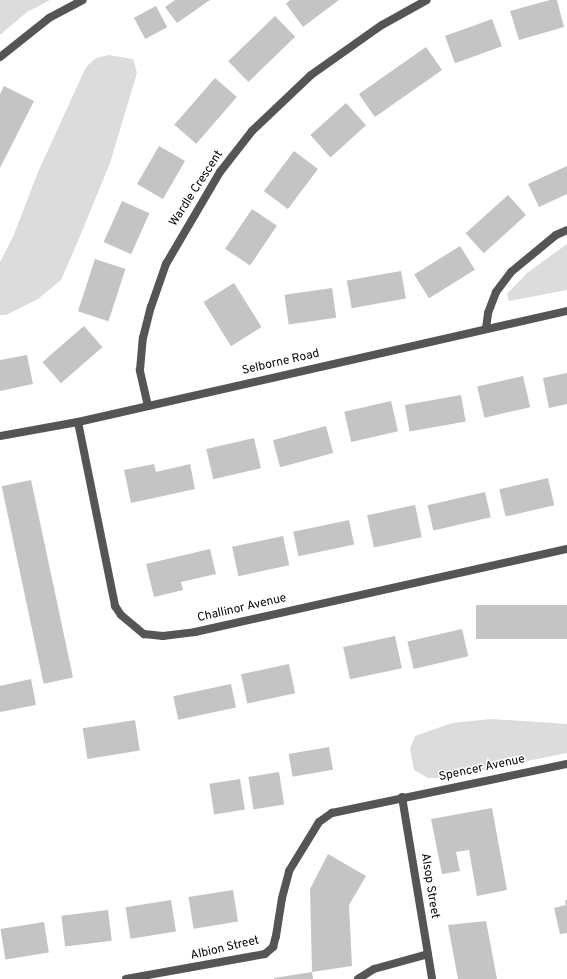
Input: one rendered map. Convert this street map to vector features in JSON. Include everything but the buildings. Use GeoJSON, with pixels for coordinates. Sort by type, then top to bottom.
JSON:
{"type":"FeatureCollection","features":[{"type":"Feature","properties":{"kind":"street"},"geometry":{"type":"LineString","coordinates":[[0,57],[49,18],[83,0]]}},
{"type":"Feature","properties":{"kind":"street","name":"Wardle Crescent"},"geometry":{"type":"LineString","coordinates":[[148,406],[140,370],[143,338],[151,307],[166,264],[220,172],[252,131],[312,75],[382,25],[426,0]]}},
{"type":"Feature","properties":{"kind":"street"},"geometry":{"type":"LineString","coordinates":[[486,328],[488,313],[496,292],[511,272],[556,235],[567,230]]}},
{"type":"Feature","properties":{"kind":"street","name":"Selborne Road"},"geometry":{"type":"LineString","coordinates":[[0,436],[78,422],[486,328],[567,311]]}},
{"type":"Feature","properties":{"kind":"street","name":"Challinor Avenue"},"geometry":{"type":"LineString","coordinates":[[78,422],[115,606],[121,615],[144,634],[163,636],[195,632],[567,549]]}},
{"type":"Feature","properties":{"kind":"street","name":"Spencer Avenue"},"geometry":{"type":"LineString","coordinates":[[402,797],[567,764]]}},
{"type":"Feature","properties":{"kind":"street","name":"Alsop Street"},"geometry":{"type":"LineString","coordinates":[[402,797],[432,979]]}},
{"type":"Feature","properties":{"kind":"street","name":"Albion Street"},"geometry":{"type":"LineString","coordinates":[[126,979],[159,977],[265,954],[273,947],[282,898],[290,871],[320,822],[332,813],[348,808],[402,797]]}},
{"type":"Feature","properties":{"kind":"street"},"geometry":{"type":"LineString","coordinates":[[358,979],[374,970],[428,954]]}},
{"type":"Feature","properties":{"kind":"shaded area"},"geometry":{"type":"Polygon","coordinates":[[[0,0],[50,0],[27,12],[0,35],[0,0]]]}},
{"type":"Feature","properties":{"kind":"shaded area"},"geometry":{"type":"Polygon","coordinates":[[[109,55],[133,59],[137,73],[110,163],[78,241],[61,280],[38,299],[6,315],[0,315],[0,262],[13,237],[38,172],[86,67],[96,58],[109,55]]]}},
{"type":"Feature","properties":{"kind":"shaded area"},"geometry":{"type":"Polygon","coordinates":[[[567,244],[567,290],[509,301],[507,294],[527,273],[567,244]]]}},
{"type":"Feature","properties":{"kind":"shaded area"},"geometry":{"type":"Polygon","coordinates":[[[491,719],[567,724],[567,753],[442,778],[428,778],[414,770],[410,749],[415,736],[452,723],[491,719]]]}}]}
